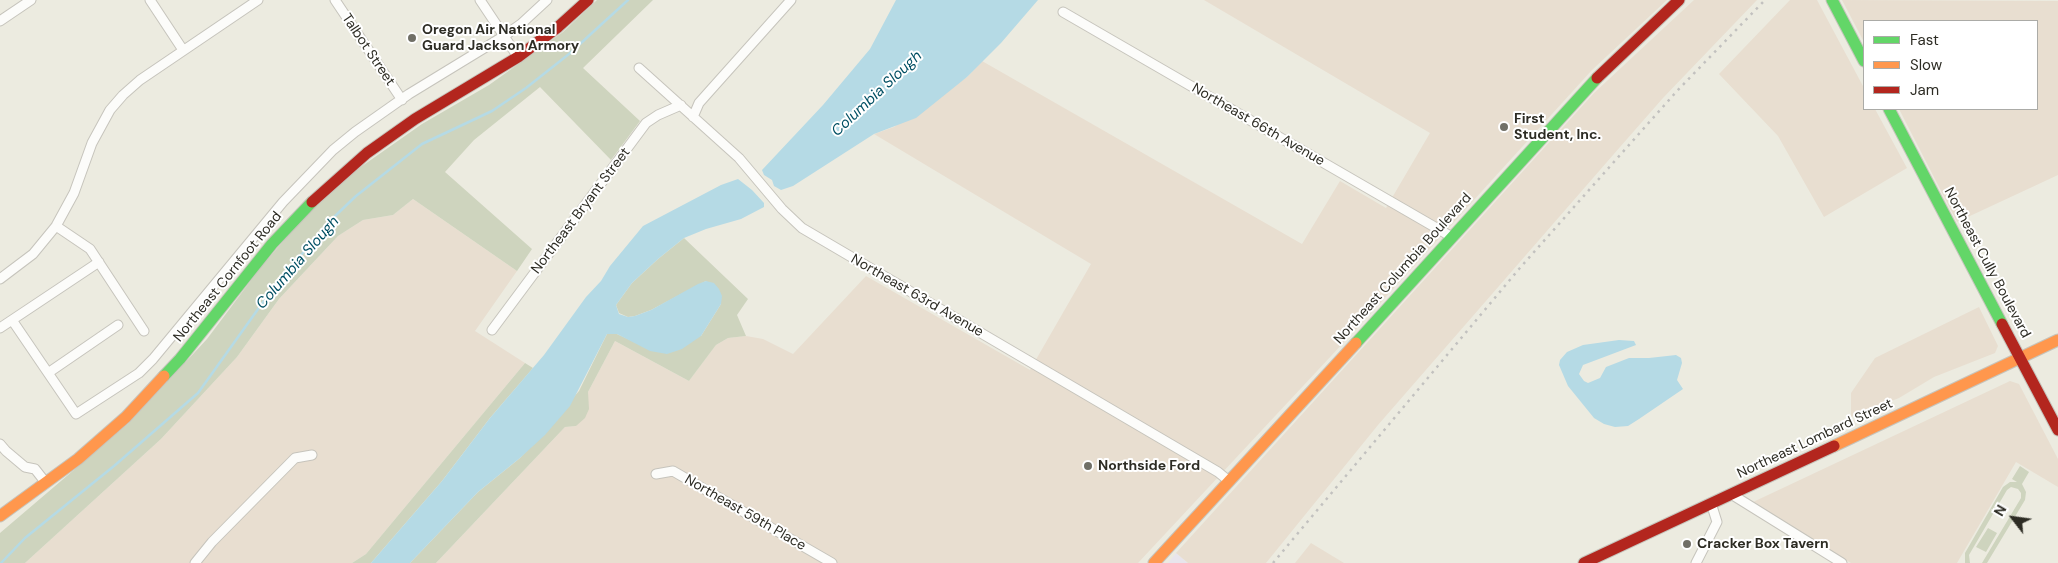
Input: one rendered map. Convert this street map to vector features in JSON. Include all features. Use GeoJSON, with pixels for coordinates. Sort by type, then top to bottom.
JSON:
{"type":"FeatureCollection","features":[{"type":"Feature","properties":{"kind":"main road","name":"Northeast Cornfoot Road"},"geometry":{"type":"LineString","coordinates":[[0,516],[104,438],[167,374],[272,244],[325,189],[367,153],[399,130],[518,57],[552,32],[588,0]]}},
{"type":"Feature","properties":{"kind":"main road","name":"Northeast Columbia Boulevard"},"geometry":{"type":"LineString","coordinates":[[1154,563],[1452,238],[1600,73],[1679,0]]}},
{"type":"Feature","properties":{"kind":"main road"},"geometry":{"type":"LineString","coordinates":[[1832,0],[1863,59]]}},
{"type":"Feature","properties":{"kind":"main road","name":"Northeast Cully Boulevard"},"geometry":{"type":"LineString","coordinates":[[1890,110],[2058,430]]}},
{"type":"Feature","properties":{"kind":"main road","name":"Northeast Lombard Street"},"geometry":{"type":"LineString","coordinates":[[1584,563],[2058,340]]}},
{"type":"Feature","properties":{"kind":"street"},"geometry":{"type":"LineString","coordinates":[[0,20],[31,0]]}},
{"type":"Feature","properties":{"kind":"street"},"geometry":{"type":"LineString","coordinates":[[150,0],[183,50]]}},
{"type":"Feature","properties":{"kind":"street"},"geometry":{"type":"LineString","coordinates":[[0,279],[33,254],[56,226],[74,193],[92,143],[110,110],[123,95],[140,80],[258,0]]}},
{"type":"Feature","properties":{"kind":"street","name":"Talbot Street"},"geometry":{"type":"LineString","coordinates":[[335,0],[402,100]]}},
{"type":"Feature","properties":{"kind":"street"},"geometry":{"type":"LineString","coordinates":[[480,0],[518,57]]}},
{"type":"Feature","properties":{"kind":"street"},"geometry":{"type":"LineString","coordinates":[[12,320],[76,414],[139,372],[153,359],[283,202],[333,150],[355,132],[402,100],[504,36],[548,0]]}},
{"type":"Feature","properties":{"kind":"street"},"geometry":{"type":"LineString","coordinates":[[693,117],[699,103],[706,94],[791,0]]}},
{"type":"Feature","properties":{"kind":"street","name":"Northeast 66th Avenue"},"geometry":{"type":"LineString","coordinates":[[1063,12],[1452,238]]}},
{"type":"Feature","properties":{"kind":"street","name":"Northeast 63rd Avenue"},"geometry":{"type":"LineString","coordinates":[[639,68],[738,158],[782,209],[802,228],[1218,472],[1229,481]]}},
{"type":"Feature","properties":{"kind":"street","name":"Northeast Bryant Street"},"geometry":{"type":"LineString","coordinates":[[492,330],[646,123],[658,115],[681,105]]}},
{"type":"Feature","properties":{"kind":"street"},"geometry":{"type":"LineString","coordinates":[[56,226],[84,245],[99,262],[144,330]]}},
{"type":"Feature","properties":{"kind":"street"},"geometry":{"type":"LineString","coordinates":[[0,328],[99,262]]}},
{"type":"Feature","properties":{"kind":"street"},"geometry":{"type":"LineString","coordinates":[[48,373],[118,325]]}},
{"type":"Feature","properties":{"kind":"street"},"geometry":{"type":"LineString","coordinates":[[0,444],[25,467],[35,469],[46,483]]}},
{"type":"Feature","properties":{"kind":"street"},"geometry":{"type":"LineString","coordinates":[[195,563],[212,542],[295,458],[312,455]]}},
{"type":"Feature","properties":{"kind":"street","name":"Northeast 59th Place"},"geometry":{"type":"LineString","coordinates":[[656,474],[673,472],[832,563]]}},
{"type":"Feature","properties":{"kind":"street"},"geometry":{"type":"LineString","coordinates":[[1731,494],[1842,563]]}},
{"type":"Feature","properties":{"kind":"street"},"geometry":{"type":"LineString","coordinates":[[1696,563],[1718,522],[1711,503]]}},
{"type":"Feature","properties":{"kind":"shaded area"},"geometry":{"type":"Polygon","coordinates":[[[1204,0],[1667,0],[1592,70],[1373,311],[1138,563],[436,563],[565,427],[576,426],[588,400],[588,392],[615,341],[689,381],[716,345],[728,338],[746,336],[763,339],[793,354],[866,276],[1030,370],[1091,264],[874,134],[894,127],[967,77],[982,61],[1302,244],[1340,181],[1386,208],[1430,133],[1204,0]]]}},
{"type":"Feature","properties":{"kind":"shaded area"},"geometry":{"type":"Polygon","coordinates":[[[1694,0],[1757,0],[1663,98],[1620,147],[1378,425],[1266,563],[1188,563],[1176,553],[1594,93],[1694,0]]]}},
{"type":"Feature","properties":{"kind":"shaded area"},"geometry":{"type":"Polygon","coordinates":[[[1790,0],[1817,0],[1863,86],[1863,110],[1876,110],[1907,168],[1824,217],[1778,136],[1719,74],[1790,0]]]}},
{"type":"Feature","properties":{"kind":"shaded area"},"geometry":{"type":"Polygon","coordinates":[[[1842,0],[2058,1],[2058,175],[1957,222],[1900,110],[2038,110],[2038,20],[1863,20],[1863,40],[1842,0]]]}},
{"type":"Feature","properties":{"kind":"shaded area"},"geometry":{"type":"Polygon","coordinates":[[[413,199],[517,271],[475,331],[525,363],[366,554],[352,563],[25,563],[161,439],[237,357],[279,299],[338,236],[363,220],[393,215],[413,199]]]}},
{"type":"Feature","properties":{"kind":"shaded area"},"geometry":{"type":"Polygon","coordinates":[[[1979,307],[1998,346],[1995,353],[1934,377],[1899,398],[1851,417],[1851,393],[1875,358],[1979,307]]]}},
{"type":"Feature","properties":{"kind":"shaded area"},"geometry":{"type":"Polygon","coordinates":[[[2010,381],[2019,384],[2058,459],[2058,487],[2016,462],[1957,563],[1851,563],[1751,503],[2010,381]]]}},
{"type":"Feature","properties":{"kind":"shaded area"},"geometry":{"type":"Polygon","coordinates":[[[1311,543],[1344,563],[1295,563],[1311,543]]]}},
{"type":"Feature","properties":{"kind":"shaded area"},"geometry":{"type":"Polygon","coordinates":[[[1176,553],[1188,563],[1168,563],[1176,553]]]}},
{"type":"Feature","properties":{"kind":"green space"},"geometry":{"type":"Polygon","coordinates":[[[597,0],[653,0],[583,68],[640,121],[611,160],[540,87],[474,140],[445,172],[532,249],[517,271],[413,199],[393,215],[363,220],[338,236],[279,299],[237,357],[161,439],[25,563],[0,563],[0,533],[129,423],[207,339],[261,267],[306,215],[355,171],[422,124],[489,85],[563,32],[597,0]]]}},
{"type":"Feature","properties":{"kind":"green space"},"geometry":{"type":"Polygon","coordinates":[[[684,238],[748,299],[737,315],[746,336],[728,338],[716,345],[689,381],[615,341],[588,392],[589,409],[585,418],[576,426],[565,427],[436,563],[410,563],[478,492],[520,458],[579,391],[607,334],[617,334],[630,340],[701,336],[721,304],[706,281],[651,310],[635,316],[628,317],[619,313],[616,305],[632,283],[684,238]]]}},
{"type":"Feature","properties":{"kind":"green space"},"geometry":{"type":"Polygon","coordinates":[[[525,363],[533,368],[490,418],[442,481],[371,563],[352,563],[366,554],[525,363]]]}},
{"type":"Feature","properties":{"kind":"green space"},"geometry":{"type":"Polygon","coordinates":[[[2020,466],[2029,472],[2022,484],[2026,492],[2025,500],[1987,563],[1982,563],[2021,498],[2021,493],[2018,489],[2011,487],[2007,490],[1969,555],[1970,563],[1965,563],[1965,553],[2003,487],[2010,482],[2017,482],[2012,479],[2020,466]]]}},
{"type":"Feature","properties":{"kind":"green space"},"geometry":{"type":"Polygon","coordinates":[[[1988,528],[1997,533],[1986,552],[1976,547],[1988,528]]]}},
{"type":"Feature","properties":{"kind":"water"},"geometry":{"type":"Polygon","coordinates":[[[896,0],[1038,0],[1001,43],[967,77],[916,118],[874,134],[793,186],[781,190],[774,186],[772,180],[764,175],[762,170],[823,105],[870,49],[896,0]]]}},
{"type":"Feature","properties":{"kind":"water"},"geometry":{"type":"Polygon","coordinates":[[[738,179],[752,190],[764,203],[764,207],[741,219],[706,229],[684,238],[632,283],[616,305],[619,314],[628,317],[635,316],[651,310],[698,284],[706,281],[714,283],[722,296],[721,304],[701,336],[682,349],[667,354],[650,351],[617,334],[607,334],[570,406],[545,435],[478,492],[410,563],[371,563],[442,481],[490,418],[544,355],[586,297],[601,281],[610,266],[643,226],[721,185],[738,179]]]}},
{"type":"Feature","properties":{"kind":"water"},"geometry":{"type":"Polygon","coordinates":[[[1619,340],[1634,341],[1636,345],[1583,365],[1579,374],[1584,381],[1588,383],[1600,378],[1606,367],[1629,358],[1676,355],[1681,358],[1682,363],[1677,380],[1683,389],[1628,426],[1615,427],[1604,424],[1594,418],[1568,386],[1559,365],[1560,360],[1567,352],[1583,345],[1619,340]]]}},
{"type":"Feature","properties":{"kind":"waterway","name":"Columbia Slough"},"geometry":{"type":"LineString","coordinates":[[1,563],[25,538],[114,466],[198,393],[276,284],[334,217],[356,196],[422,144],[492,111],[526,88],[569,54],[628,0]]}},
{"type":"Feature","properties":{"kind":"railway"},"geometry":{"type":"LineString","coordinates":[[1273,563],[1519,269],[1677,91],[1765,0]]}},
{"type":"Feature","properties":{"kind":"traffic: fast"},"geometry":{"type":"LineString","coordinates":[[1832,0],[1863,59]]}},
{"type":"Feature","properties":{"kind":"traffic: fast"},"geometry":{"type":"LineString","coordinates":[[1356,343],[1597,78]]}},
{"type":"Feature","properties":{"kind":"traffic: fast"},"geometry":{"type":"LineString","coordinates":[[1890,110],[2002,324]]}},
{"type":"Feature","properties":{"kind":"traffic: fast"},"geometry":{"type":"LineString","coordinates":[[164,376],[180,359],[272,244],[312,202]]}},
{"type":"Feature","properties":{"kind":"traffic: slow"},"geometry":{"type":"LineString","coordinates":[[1834,446],[2058,340]]}},
{"type":"Feature","properties":{"kind":"traffic: slow"},"geometry":{"type":"LineString","coordinates":[[1154,563],[1356,343]]}},
{"type":"Feature","properties":{"kind":"traffic: slow"},"geometry":{"type":"LineString","coordinates":[[0,516],[78,459],[126,417],[164,376]]}},
{"type":"Feature","properties":{"kind":"traffic: jam"},"geometry":{"type":"LineString","coordinates":[[312,202],[367,153],[415,119],[518,57],[558,27],[588,0]]}},
{"type":"Feature","properties":{"kind":"traffic: jam"},"geometry":{"type":"LineString","coordinates":[[1597,78],[1679,0]]}},
{"type":"Feature","properties":{"kind":"traffic: jam"},"geometry":{"type":"LineString","coordinates":[[2002,324],[2058,430]]}},
{"type":"Feature","properties":{"kind":"traffic: jam"},"geometry":{"type":"LineString","coordinates":[[1584,563],[1834,446]]}},
{"type":"Feature","properties":{"kind":"place","name":"Oregon Air National Guard Jackson Armory"},"geometry":{"type":"Point","coordinates":[412,38]}},
{"type":"Feature","properties":{"kind":"place","name":"First Student, Inc."},"geometry":{"type":"Point","coordinates":[1504,127]}},
{"type":"Feature","properties":{"kind":"place","name":"Northside Ford"},"geometry":{"type":"Point","coordinates":[1088,466]}},
{"type":"Feature","properties":{"kind":"place","name":"Cracker Box Tavern"},"geometry":{"type":"Point","coordinates":[1687,544]}}]}
